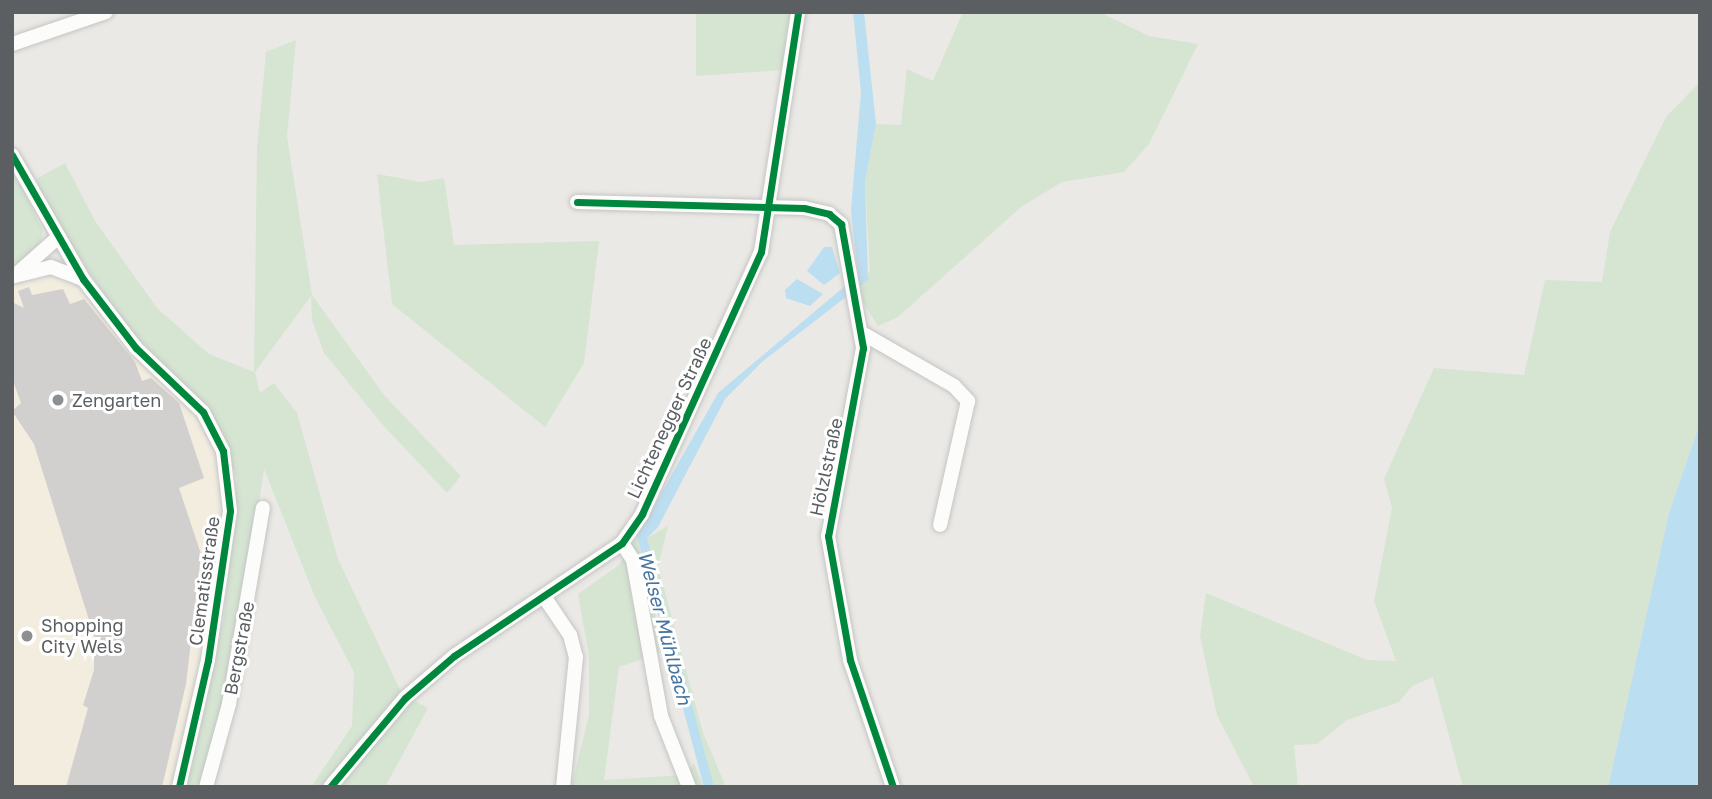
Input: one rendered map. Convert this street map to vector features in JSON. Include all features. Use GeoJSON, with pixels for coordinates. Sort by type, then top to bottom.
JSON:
{"type":"FeatureCollection","features":[{"type":"Feature","properties":{"kind":"street"},"geometry":{"type":"LineString","coordinates":[[12,44],[106,12]]}},
{"type":"Feature","properties":{"kind":"street","name":"Lichtenegger Straße"},"geometry":{"type":"LineString","coordinates":[[330,787],[405,698],[454,656],[545,598],[622,543],[679,442],[745,295],[770,206],[798,12]]}},
{"type":"Feature","properties":{"kind":"street","name":"Clematisstraße"},"geometry":{"type":"LineString","coordinates":[[12,155],[59,245],[83,279],[136,348],[203,412],[228,472],[230,511],[208,660],[179,787]]}},
{"type":"Feature","properties":{"kind":"street"},"geometry":{"type":"LineString","coordinates":[[577,202],[770,206]]}},
{"type":"Feature","properties":{"kind":"street","name":"Hölzlstraße"},"geometry":{"type":"LineString","coordinates":[[770,206],[835,217],[842,224],[849,274],[862,333],[862,365],[828,536],[850,660],[893,787]]}},
{"type":"Feature","properties":{"kind":"street"},"geometry":{"type":"LineString","coordinates":[[51,267],[59,245]]}},
{"type":"Feature","properties":{"kind":"street"},"geometry":{"type":"LineString","coordinates":[[14,276],[59,245]]}},
{"type":"Feature","properties":{"kind":"street"},"geometry":{"type":"LineString","coordinates":[[14,276],[51,267],[83,279]]}},
{"type":"Feature","properties":{"kind":"street"},"geometry":{"type":"LineString","coordinates":[[862,333],[954,386],[968,401],[940,525]]}},
{"type":"Feature","properties":{"kind":"street","name":"Bergstraße"},"geometry":{"type":"LineString","coordinates":[[206,787],[231,690],[263,508]]}},
{"type":"Feature","properties":{"kind":"street"},"geometry":{"type":"LineString","coordinates":[[622,543],[633,560],[661,716],[689,787]]}},
{"type":"Feature","properties":{"kind":"street"},"geometry":{"type":"LineString","coordinates":[[545,598],[570,635],[576,657],[563,787]]}},
{"type":"Feature","properties":{"kind":"shaded area"},"geometry":{"type":"Polygon","coordinates":[[[37,274],[63,276],[84,291],[189,405],[221,463],[226,496],[203,655],[173,787],[12,787],[12,287],[37,274]]]}},
{"type":"Feature","properties":{"kind":"green space"},"geometry":{"type":"Polygon","coordinates":[[[696,12],[793,12],[783,70],[696,76],[696,12]]]}},
{"type":"Feature","properties":{"kind":"green space"},"geometry":{"type":"Polygon","coordinates":[[[963,12],[1099,12],[1149,36],[1198,44],[1149,144],[1124,172],[1062,182],[1021,207],[898,317],[878,326],[856,291],[870,271],[865,182],[876,124],[901,125],[907,69],[933,81],[963,12]]]}},
{"type":"Feature","properties":{"kind":"green space"},"geometry":{"type":"Polygon","coordinates":[[[296,40],[287,137],[312,295],[384,395],[461,476],[447,493],[383,425],[324,353],[312,320],[311,296],[255,372],[260,393],[274,383],[297,413],[338,559],[402,694],[327,787],[311,787],[352,726],[354,672],[315,597],[264,469],[239,638],[202,787],[187,787],[224,618],[237,478],[212,414],[121,320],[46,207],[36,179],[65,163],[95,221],[157,308],[209,354],[254,372],[257,148],[266,52],[296,40]]]}},
{"type":"Feature","properties":{"kind":"green space"},"geometry":{"type":"Polygon","coordinates":[[[1700,82],[1700,423],[1669,513],[1608,787],[1463,787],[1433,677],[1412,686],[1399,702],[1347,720],[1317,744],[1294,745],[1298,787],[1254,787],[1217,715],[1200,636],[1206,593],[1367,660],[1396,661],[1374,601],[1392,508],[1384,479],[1434,368],[1524,375],[1545,280],[1602,282],[1610,232],[1666,117],[1700,82]]]}},
{"type":"Feature","properties":{"kind":"green space"},"geometry":{"type":"Polygon","coordinates":[[[12,165],[43,231],[40,246],[12,267],[12,165]]]}},
{"type":"Feature","properties":{"kind":"green space"},"geometry":{"type":"Polygon","coordinates":[[[377,174],[421,182],[444,178],[454,245],[599,241],[584,363],[545,427],[392,304],[377,174]]]}},
{"type":"Feature","properties":{"kind":"green space"},"geometry":{"type":"Polygon","coordinates":[[[668,526],[658,566],[703,733],[726,787],[714,787],[708,772],[647,538],[668,526]]]}},
{"type":"Feature","properties":{"kind":"green space"},"geometry":{"type":"Polygon","coordinates":[[[637,536],[664,651],[619,667],[604,780],[685,775],[694,763],[704,787],[571,787],[589,716],[589,656],[578,594],[619,565],[637,536]]]}},
{"type":"Feature","properties":{"kind":"green space"},"geometry":{"type":"Polygon","coordinates":[[[413,700],[428,708],[385,787],[339,787],[413,700]]]}},
{"type":"Feature","properties":{"kind":"water","name":"Welser Mühlbach"},"geometry":{"type":"Polygon","coordinates":[[[853,12],[864,12],[876,124],[865,182],[868,280],[763,361],[725,399],[658,527],[647,538],[714,787],[704,787],[637,536],[718,393],[858,275],[851,210],[861,92],[853,12]]]}},
{"type":"Feature","properties":{"kind":"water"},"geometry":{"type":"Polygon","coordinates":[[[824,247],[832,247],[840,273],[824,285],[807,271],[824,247]]]}},
{"type":"Feature","properties":{"kind":"water"},"geometry":{"type":"Polygon","coordinates":[[[797,279],[823,294],[810,306],[786,298],[785,290],[797,279]]]}},
{"type":"Feature","properties":{"kind":"water"},"geometry":{"type":"Polygon","coordinates":[[[1700,423],[1700,787],[1608,787],[1669,513],[1700,423]]]}},
{"type":"Feature","properties":{"kind":"building"},"geometry":{"type":"Polygon","coordinates":[[[29,287],[32,295],[63,289],[70,304],[84,299],[135,362],[142,381],[151,378],[179,403],[204,478],[179,488],[201,554],[186,684],[162,787],[66,787],[88,708],[83,705],[94,670],[94,636],[34,444],[12,411],[21,403],[12,378],[12,302],[24,308],[18,291],[29,287]]]}},
{"type":"Feature","properties":{"kind":"cycle path"},"geometry":{"type":"LineString","coordinates":[[330,787],[405,698],[454,656],[622,543],[642,514],[761,252],[798,12]]}},
{"type":"Feature","properties":{"kind":"cycle path"},"geometry":{"type":"LineString","coordinates":[[12,155],[83,279],[136,348],[203,412],[223,451],[230,511],[208,660],[179,787]]}},
{"type":"Feature","properties":{"kind":"cycle path"},"geometry":{"type":"LineString","coordinates":[[577,202],[804,208],[829,214],[841,224],[863,348],[828,536],[850,660],[893,787]]}},
{"type":"Feature","properties":{"kind":"place","name":"Zengarten"},"geometry":{"type":"Point","coordinates":[58,400]}},
{"type":"Feature","properties":{"kind":"place","name":"Shopping City Wels"},"geometry":{"type":"Point","coordinates":[27,636]}}]}
